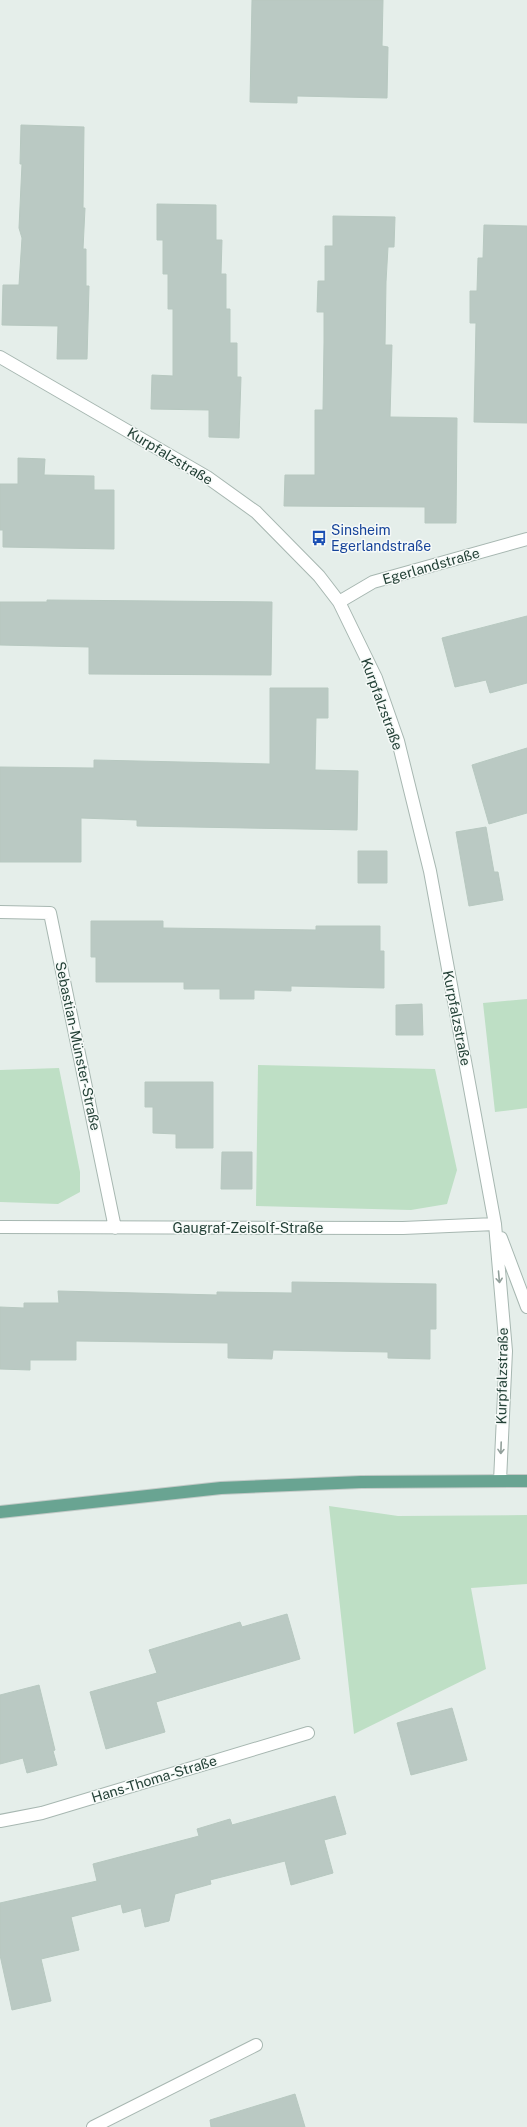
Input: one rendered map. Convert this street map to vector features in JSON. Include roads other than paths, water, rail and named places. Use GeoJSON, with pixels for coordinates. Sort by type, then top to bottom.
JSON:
{"type":"FeatureCollection","features":[{"type":"Feature","properties":{"kind":"main road"},"geometry":{"type":"LineString","coordinates":[[0,1512],[221,1488],[361,1482],[527,1481]]}},
{"type":"Feature","properties":{"kind":"street","name":"Kurpfalzstraße"},"geometry":{"type":"LineString","coordinates":[[0,358],[219,485],[256,512],[319,576],[339,602],[376,678],[398,741],[431,878],[495,1224],[506,1351],[500,1481]]}},
{"type":"Feature","properties":{"kind":"street","name":"Egerlandstraße"},"geometry":{"type":"LineString","coordinates":[[339,602],[373,582],[527,539]]}},
{"type":"Feature","properties":{"kind":"street","name":"Sebastian-Münster-Straße"},"geometry":{"type":"LineString","coordinates":[[0,912],[50,913],[115,1228]]}},
{"type":"Feature","properties":{"kind":"street","name":"Kurpfalzstraße"},"geometry":{"type":"LineString","coordinates":[[495,1224],[527,1307]]}},
{"type":"Feature","properties":{"kind":"street","name":"Gaugraf-Zeisolf-Straße"},"geometry":{"type":"LineString","coordinates":[[0,1227],[403,1228],[495,1224]]}},
{"type":"Feature","properties":{"kind":"street","name":"Hans-Thoma-Straße"},"geometry":{"type":"LineString","coordinates":[[0,1821],[42,1813],[308,1733]]}},
{"type":"Feature","properties":{"kind":"street"},"geometry":{"type":"LineString","coordinates":[[93,2127],[256,2044]]}},
{"type":"Feature","properties":{"kind":"place","name":"Sinsheim Egerlandstraße"},"geometry":{"type":"Point","coordinates":[319,538]}}]}
